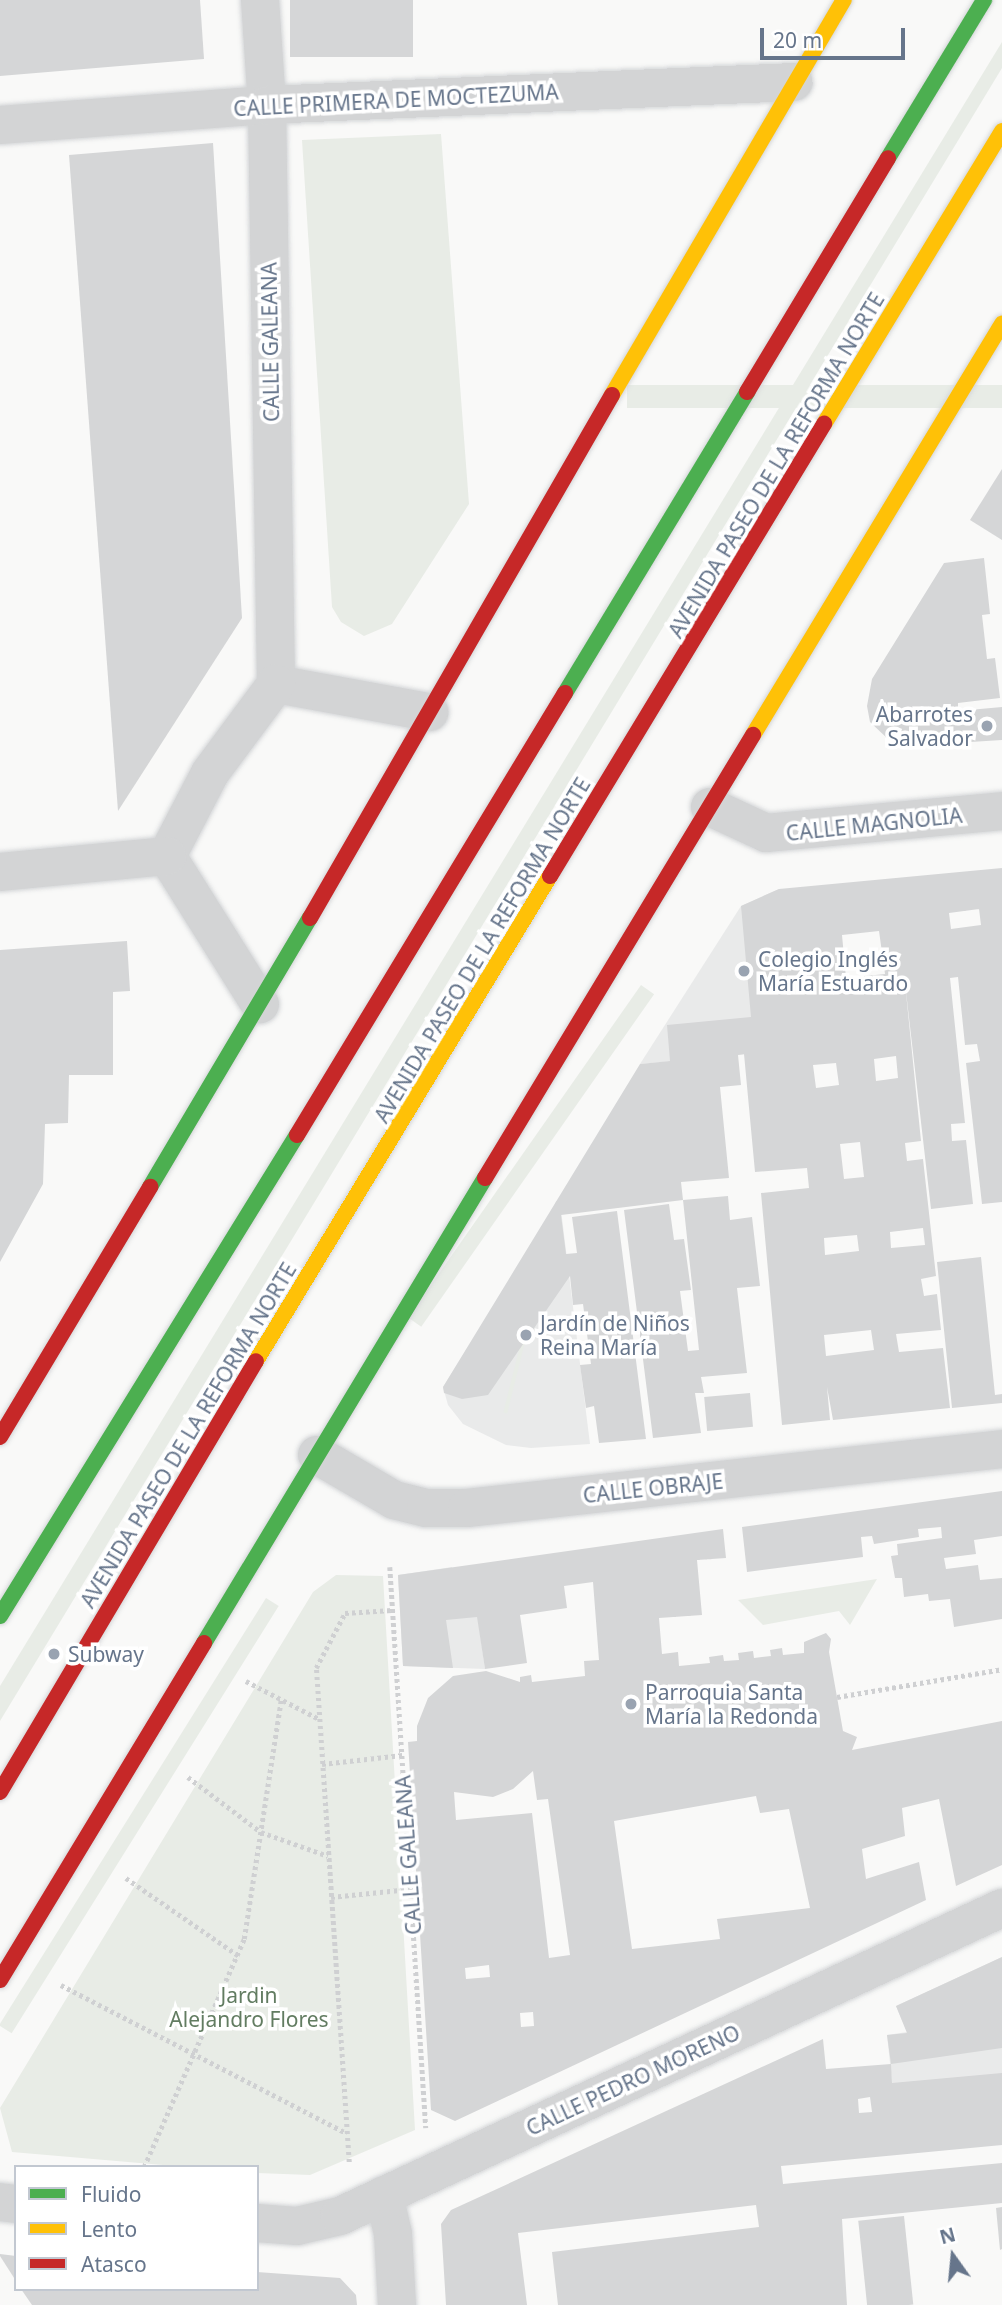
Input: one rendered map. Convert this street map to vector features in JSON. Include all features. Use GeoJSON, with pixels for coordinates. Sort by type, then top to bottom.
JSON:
{"type":"FeatureCollection","features":[{"type":"Feature","properties":{"kind":"main road"},"geometry":{"type":"LineString","coordinates":[[0,1437],[260,1004],[793,82],[844,0]]}},
{"type":"Feature","properties":{"kind":"main road"},"geometry":{"type":"LineString","coordinates":[[0,1616],[318,1102],[984,0]]}},
{"type":"Feature","properties":{"kind":"main road","name":"AVENIDA PASEO DE LA REFORMA NORTE"},"geometry":{"type":"LineString","coordinates":[[0,1792],[62,1682],[1002,131]]}},
{"type":"Feature","properties":{"kind":"main road"},"geometry":{"type":"LineString","coordinates":[[0,1980],[1002,324]]}},
{"type":"Feature","properties":{"kind":"street","name":"CALLE GALEANA"},"geometry":{"type":"LineString","coordinates":[[260,0],[267,105],[276,684]]}},
{"type":"Feature","properties":{"kind":"street","name":"CALLE PRIMERA DE MOCTEZUMA"},"geometry":{"type":"LineString","coordinates":[[0,125],[267,105],[793,82]]}},
{"type":"Feature","properties":{"kind":"street"},"geometry":{"type":"LineString","coordinates":[[167,856],[211,773],[276,684],[429,712]]}},
{"type":"Feature","properties":{"kind":"street","name":"CALLE MAGNOLIA"},"geometry":{"type":"LineString","coordinates":[[710,807],[766,833],[1002,811]]}},
{"type":"Feature","properties":{"kind":"street"},"geometry":{"type":"LineString","coordinates":[[0,873],[167,856]]}},
{"type":"Feature","properties":{"kind":"street"},"geometry":{"type":"LineString","coordinates":[[167,856],[260,1004]]}},
{"type":"Feature","properties":{"kind":"street","name":"CALLE OBRAJE"},"geometry":{"type":"LineString","coordinates":[[317,1455],[394,1500],[426,1508],[467,1508],[1002,1449]]}},
{"type":"Feature","properties":{"kind":"street","name":"CALLE PEDRO MORENO"},"geometry":{"type":"LineString","coordinates":[[259,2223],[317,2224],[1002,1908]]}},
{"type":"Feature","properties":{"kind":"street"},"geometry":{"type":"LineString","coordinates":[[384,2195],[393,2234],[397,2305]]}},
{"type":"Feature","properties":{"kind":"path","name":"CALLE GALEANA"},"geometry":{"type":"LineString","coordinates":[[390,1567],[426,2143]]}},
{"type":"Feature","properties":{"kind":"path"},"geometry":{"type":"LineString","coordinates":[[349,2167],[316,1668],[345,1613],[392,1611]]}},
{"type":"Feature","properties":{"kind":"path"},"geometry":{"type":"LineString","coordinates":[[837,1697],[1002,1669]]}},
{"type":"Feature","properties":{"kind":"path"},"geometry":{"type":"LineString","coordinates":[[246,1681],[319,1719]]}},
{"type":"Feature","properties":{"kind":"path"},"geometry":{"type":"LineString","coordinates":[[145,2165],[239,1956],[281,1699]]}},
{"type":"Feature","properties":{"kind":"path"},"geometry":{"type":"LineString","coordinates":[[322,1764],[402,1755]]}},
{"type":"Feature","properties":{"kind":"path"},"geometry":{"type":"LineString","coordinates":[[188,1777],[261,1832],[328,1856]]}},
{"type":"Feature","properties":{"kind":"path"},"geometry":{"type":"LineString","coordinates":[[127,1878],[239,1956]]}},
{"type":"Feature","properties":{"kind":"path"},"geometry":{"type":"LineString","coordinates":[[331,1897],[410,1889]]}},
{"type":"Feature","properties":{"kind":"path"},"geometry":{"type":"LineString","coordinates":[[61,1985],[347,2133]]}},
{"type":"Feature","properties":{"kind":"shaded area","name":"Colegio Inglés María Estuardo"},"geometry":{"type":"Polygon","coordinates":[[[779,889],[795,1050],[640,1064],[741,906],[779,889]]]}},
{"type":"Feature","properties":{"kind":"shaded area","name":"Jardín de Niños Reina María"},"geometry":{"type":"Polygon","coordinates":[[[560,1202],[590,1444],[531,1448],[506,1445],[463,1424],[448,1405],[443,1387],[560,1202]]]}},
{"type":"Feature","properties":{"kind":"shaded area"},"geometry":{"type":"Polygon","coordinates":[[[452,1567],[457,1600],[475,1598],[485,1669],[403,1666],[398,1575],[452,1567]]]}},
{"type":"Feature","properties":{"kind":"shaded area"},"geometry":{"type":"Polygon","coordinates":[[[1002,1957],[1002,2100],[895,2110],[887,2035],[907,2032],[896,2006],[1002,1957]]]}},
{"type":"Feature","properties":{"kind":"green space"},"geometry":{"type":"Polygon","coordinates":[[[1002,42],[1002,68],[0,1721],[0,1686],[1002,42]]]}},
{"type":"Feature","properties":{"kind":"green space"},"geometry":{"type":"Polygon","coordinates":[[[441,134],[469,504],[392,624],[364,636],[341,622],[332,607],[302,140],[441,134]]]}},
{"type":"Feature","properties":{"kind":"green space"},"geometry":{"type":"Polygon","coordinates":[[[627,385],[1002,385],[1002,408],[627,408],[627,385]]]}},
{"type":"Feature","properties":{"kind":"green space"},"geometry":{"type":"Polygon","coordinates":[[[641,985],[654,994],[421,1327],[408,1318],[641,985]]]}},
{"type":"Feature","properties":{"kind":"green space"},"geometry":{"type":"Polygon","coordinates":[[[556,1201],[560,1202],[507,1413],[503,1413],[556,1201]]]}},
{"type":"Feature","properties":{"kind":"green space","name":"Jardin Alejandro Flores"},"geometry":{"type":"Polygon","coordinates":[[[336,1575],[383,1576],[415,2130],[310,2175],[259,2173],[259,2165],[163,2165],[12,2152],[0,2108],[313,1592],[336,1575]]]}},
{"type":"Feature","properties":{"kind":"green space"},"geometry":{"type":"Polygon","coordinates":[[[877,1579],[850,1625],[839,1611],[763,1625],[738,1600],[877,1579]]]}},
{"type":"Feature","properties":{"kind":"green space"},"geometry":{"type":"Polygon","coordinates":[[[266,1598],[279,1606],[12,2033],[0,2024],[266,1598]]]}},
{"type":"Feature","properties":{"kind":"building"},"geometry":{"type":"Polygon","coordinates":[[[0,0],[200,0],[204,59],[0,76],[0,0]]]}},
{"type":"Feature","properties":{"kind":"building"},"geometry":{"type":"Polygon","coordinates":[[[290,0],[413,0],[413,57],[290,57],[290,0]]]}},
{"type":"Feature","properties":{"kind":"building"},"geometry":{"type":"Polygon","coordinates":[[[213,143],[242,618],[118,811],[69,155],[213,143]]]}},
{"type":"Feature","properties":{"kind":"building"},"geometry":{"type":"Polygon","coordinates":[[[1002,469],[1002,540],[970,520],[1002,469]]]}},
{"type":"Feature","properties":{"kind":"building"},"geometry":{"type":"Polygon","coordinates":[[[984,558],[990,614],[982,615],[987,659],[995,658],[1000,698],[958,703],[958,711],[1002,707],[1002,740],[907,746],[889,740],[870,722],[867,706],[872,679],[944,563],[984,558]]]}},
{"type":"Feature","properties":{"kind":"building"},"geometry":{"type":"Polygon","coordinates":[[[1002,868],[1002,1202],[982,1204],[966,1063],[980,1061],[977,1044],[965,1045],[958,977],[950,978],[965,1123],[951,1124],[952,1141],[966,1140],[973,1204],[931,1209],[905,983],[921,1141],[905,1143],[907,1161],[923,1159],[936,1276],[921,1279],[924,1296],[937,1294],[941,1330],[896,1334],[899,1352],[943,1348],[950,1408],[833,1420],[827,1387],[830,1420],[782,1425],[761,1193],[809,1188],[807,1168],[755,1172],[744,1054],[738,1055],[741,1085],[720,1087],[729,1178],[681,1182],[683,1200],[561,1215],[566,1254],[577,1253],[572,1217],[617,1211],[646,1439],[599,1443],[594,1406],[586,1408],[580,1365],[591,1364],[583,1304],[573,1305],[570,1276],[488,1395],[462,1399],[444,1393],[443,1387],[640,1064],[670,1061],[667,1025],[751,1017],[741,906],[779,889],[1002,868]],[[979,909],[949,913],[951,929],[981,925],[979,909]],[[879,931],[842,935],[846,978],[885,974],[879,931]],[[896,1056],[874,1059],[876,1081],[898,1078],[896,1056]],[[836,1063],[813,1065],[816,1088],[839,1085],[836,1063]],[[860,1142],[840,1144],[844,1179],[864,1177],[860,1142]],[[923,1228],[890,1232],[891,1248],[925,1245],[923,1228]],[[857,1235],[824,1238],[825,1255],[859,1251],[857,1235]],[[871,1330],[824,1335],[826,1356],[874,1350],[871,1330]]]}},
{"type":"Feature","properties":{"kind":"building"},"geometry":{"type":"Polygon","coordinates":[[[127,941],[130,991],[113,992],[113,1075],[69,1075],[68,1123],[45,1124],[43,1184],[0,1262],[0,950],[127,941]]]}},
{"type":"Feature","properties":{"kind":"building"},"geometry":{"type":"Polygon","coordinates":[[[728,1196],[730,1220],[752,1217],[760,1286],[737,1288],[747,1373],[701,1377],[704,1393],[695,1393],[701,1433],[653,1438],[624,1210],[669,1204],[674,1240],[684,1239],[691,1290],[680,1291],[688,1351],[699,1350],[683,1200],[728,1196]]]}},
{"type":"Feature","properties":{"kind":"building"},"geometry":{"type":"Polygon","coordinates":[[[981,1257],[995,1395],[1002,1394],[1002,1403],[952,1408],[937,1262],[981,1257]]]}},
{"type":"Feature","properties":{"kind":"building"},"geometry":{"type":"Polygon","coordinates":[[[750,1393],[753,1427],[707,1431],[704,1397],[750,1393]]]}},
{"type":"Feature","properties":{"kind":"building"},"geometry":{"type":"Polygon","coordinates":[[[1002,1491],[1002,1536],[974,1540],[976,1554],[944,1558],[946,1569],[978,1565],[980,1580],[1002,1578],[1002,1619],[954,1627],[950,1599],[929,1601],[928,1594],[904,1597],[902,1578],[895,1578],[891,1556],[898,1555],[897,1544],[942,1538],[941,1527],[918,1529],[919,1537],[874,1544],[872,1536],[861,1537],[863,1557],[747,1572],[742,1527],[1002,1491]]]}},
{"type":"Feature","properties":{"kind":"building"},"geometry":{"type":"Polygon","coordinates":[[[723,1529],[726,1558],[697,1560],[702,1615],[659,1618],[662,1654],[678,1652],[679,1666],[710,1663],[709,1657],[723,1655],[724,1661],[739,1660],[738,1653],[753,1651],[754,1658],[771,1656],[770,1650],[782,1648],[783,1655],[804,1653],[804,1642],[826,1633],[831,1639],[829,1652],[843,1731],[857,1737],[852,1750],[1002,1721],[1002,1865],[956,1886],[939,1799],[902,1808],[905,1836],[862,1849],[866,1879],[919,1862],[926,1900],[455,2121],[431,2110],[408,1742],[417,1741],[417,1726],[428,1698],[453,1676],[486,1671],[520,1682],[520,1677],[531,1675],[532,1682],[585,1676],[584,1661],[599,1660],[593,1582],[564,1586],[567,1608],[520,1615],[527,1663],[485,1669],[477,1617],[446,1620],[453,1668],[403,1666],[398,1575],[723,1529]],[[533,1771],[513,1789],[493,1797],[454,1792],[456,1820],[532,1813],[549,1958],[570,1955],[548,1799],[537,1800],[533,1771]],[[756,1796],[614,1821],[632,1949],[720,1939],[717,1919],[810,1908],[789,1809],[760,1813],[756,1796]],[[489,1965],[465,1968],[466,1979],[490,1977],[489,1965]],[[533,2012],[520,2013],[521,2027],[534,2026],[533,2012]]]}},
{"type":"Feature","properties":{"kind":"building"},"geometry":{"type":"Polygon","coordinates":[[[1002,1957],[1002,2048],[891,2064],[887,2035],[907,2033],[896,2006],[1002,1957]]]}},
{"type":"Feature","properties":{"kind":"building"},"geometry":{"type":"Polygon","coordinates":[[[823,2039],[826,2069],[891,2064],[892,2083],[1002,2073],[1002,2145],[781,2166],[783,2184],[1002,2163],[1002,2203],[842,2219],[847,2305],[558,2305],[552,2252],[759,2227],[756,2205],[518,2233],[527,2305],[446,2305],[441,2224],[451,2210],[823,2039]],[[870,2097],[858,2099],[859,2113],[872,2112],[870,2097]]]}},
{"type":"Feature","properties":{"kind":"building"},"geometry":{"type":"Polygon","coordinates":[[[1002,2207],[1002,2249],[1000,2250],[996,2208],[1002,2207]]]}},
{"type":"Feature","properties":{"kind":"building"},"geometry":{"type":"Polygon","coordinates":[[[904,2216],[913,2305],[867,2305],[858,2221],[904,2216]]]}},
{"type":"Feature","properties":{"kind":"building"},"geometry":{"type":"Polygon","coordinates":[[[0,2256],[14,2256],[14,2278],[0,2256]]]}},
{"type":"Feature","properties":{"kind":"building"},"geometry":{"type":"Polygon","coordinates":[[[259,2272],[340,2278],[356,2295],[357,2305],[32,2305],[22,2291],[259,2291],[259,2272]]]}},
{"type":"Feature","properties":{"kind":"traffic: fast"},"geometry":{"type":"LineString","coordinates":[[888,158],[984,0]]}},
{"type":"Feature","properties":{"kind":"traffic: fast"},"geometry":{"type":"LineString","coordinates":[[565,693],[747,392]]}},
{"type":"Feature","properties":{"kind":"traffic: fast"},"geometry":{"type":"LineString","coordinates":[[150,1187],[310,918]]}},
{"type":"Feature","properties":{"kind":"traffic: fast"},"geometry":{"type":"LineString","coordinates":[[0,1616],[297,1135]]}},
{"type":"Feature","properties":{"kind":"traffic: fast"},"geometry":{"type":"LineString","coordinates":[[204,1643],[485,1178]]}},
{"type":"Feature","properties":{"kind":"traffic: slow"},"geometry":{"type":"LineString","coordinates":[[612,395],[844,0]]}},
{"type":"Feature","properties":{"kind":"traffic: slow"},"geometry":{"type":"LineString","coordinates":[[824,424],[1002,131]]}},
{"type":"Feature","properties":{"kind":"traffic: slow"},"geometry":{"type":"LineString","coordinates":[[753,735],[1002,324]]}},
{"type":"Feature","properties":{"kind":"traffic: slow"},"geometry":{"type":"LineString","coordinates":[[256,1361],[550,876]]}},
{"type":"Feature","properties":{"kind":"traffic: jam"},"geometry":{"type":"LineString","coordinates":[[747,392],[888,158]]}},
{"type":"Feature","properties":{"kind":"traffic: jam"},"geometry":{"type":"LineString","coordinates":[[310,918],[612,395]]}},
{"type":"Feature","properties":{"kind":"traffic: jam"},"geometry":{"type":"LineString","coordinates":[[550,876],[824,424]]}},
{"type":"Feature","properties":{"kind":"traffic: jam"},"geometry":{"type":"LineString","coordinates":[[297,1135],[565,693]]}},
{"type":"Feature","properties":{"kind":"traffic: jam"},"geometry":{"type":"LineString","coordinates":[[485,1178],[753,735]]}},
{"type":"Feature","properties":{"kind":"traffic: jam"},"geometry":{"type":"LineString","coordinates":[[0,1437],[150,1187]]}},
{"type":"Feature","properties":{"kind":"traffic: jam"},"geometry":{"type":"LineString","coordinates":[[0,1792],[256,1361]]}},
{"type":"Feature","properties":{"kind":"traffic: jam"},"geometry":{"type":"LineString","coordinates":[[0,1980],[204,1643]]}},
{"type":"Feature","properties":{"kind":"place","name":"Abarrotes Salvador"},"geometry":{"type":"Point","coordinates":[987,726]}},
{"type":"Feature","properties":{"kind":"place","name":"Colegio Inglés María Estuardo"},"geometry":{"type":"Point","coordinates":[744,971]}},
{"type":"Feature","properties":{"kind":"place","name":"Jardín de Niños Reina María"},"geometry":{"type":"Point","coordinates":[526,1335]}},
{"type":"Feature","properties":{"kind":"place","name":"Subway"},"geometry":{"type":"Point","coordinates":[54,1654]}},
{"type":"Feature","properties":{"kind":"place","name":"Parroquia Santa María la Redonda"},"geometry":{"type":"Point","coordinates":[631,1704]}}]}
